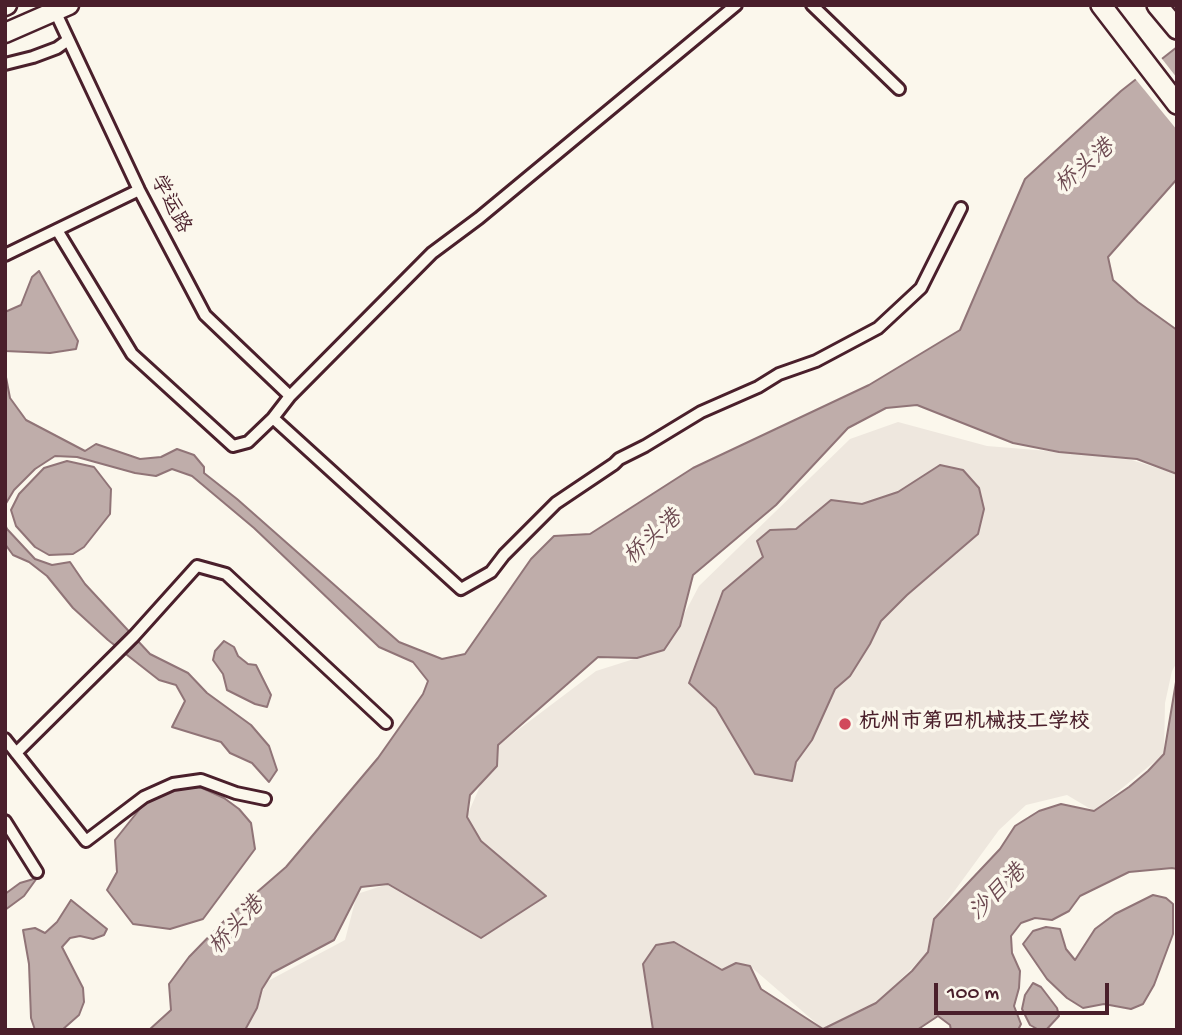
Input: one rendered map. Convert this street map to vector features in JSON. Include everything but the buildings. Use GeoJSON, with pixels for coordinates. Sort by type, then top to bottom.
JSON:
{"type":"FeatureCollection","features":[{"type":"Feature","properties":{"kind":"highway"},"geometry":{"type":"LineString","coordinates":[[1101,5],[1177,104]]}},
{"type":"Feature","properties":{"kind":"highway"},"geometry":{"type":"LineString","coordinates":[[1157,5],[1177,29]]}},
{"type":"Feature","properties":{"kind":"main road"},"geometry":{"type":"LineString","coordinates":[[5,33],[59,7]]}},
{"type":"Feature","properties":{"kind":"street"},"geometry":{"type":"LineString","coordinates":[[57,230],[132,354],[233,446],[248,442],[432,253],[479,218],[736,5]]}},
{"type":"Feature","properties":{"kind":"street"},"geometry":{"type":"LineString","coordinates":[[812,5],[900,89]]}},
{"type":"Feature","properties":{"kind":"street","name":"学运路"},"geometry":{"type":"LineString","coordinates":[[59,7],[68,40],[139,191],[205,315],[290,396]]}},
{"type":"Feature","properties":{"kind":"street"},"geometry":{"type":"LineString","coordinates":[[5,64],[57,48],[68,40]]}},
{"type":"Feature","properties":{"kind":"street"},"geometry":{"type":"LineString","coordinates":[[5,255],[139,191]]}},
{"type":"Feature","properties":{"kind":"street"},"geometry":{"type":"LineString","coordinates":[[274,418],[460,589],[491,572],[504,555],[556,503],[618,459],[701,412],[758,387],[779,374],[816,361],[878,328],[921,288],[961,208]]}},
{"type":"Feature","properties":{"kind":"street"},"geometry":{"type":"LineString","coordinates":[[16,753],[134,636],[197,566],[226,574],[386,723]]}},
{"type":"Feature","properties":{"kind":"street"},"geometry":{"type":"LineString","coordinates":[[5,739],[86,841],[144,797],[173,784],[201,780],[236,793],[265,799]]}},
{"type":"Feature","properties":{"kind":"street"},"geometry":{"type":"LineString","coordinates":[[5,821],[37,872]]}},
{"type":"Feature","properties":{"kind":"shaded area","name":"杭州市第四机械技工学校"},"geometry":{"type":"Polygon","coordinates":[[[898,422],[987,446],[1122,457],[1177,474],[1177,662],[1172,671],[1165,703],[1164,754],[1094,811],[1067,795],[1026,805],[999,830],[934,919],[928,952],[876,1004],[823,1029],[750,966],[736,963],[722,970],[674,942],[643,964],[652,1030],[245,1030],[257,1008],[266,982],[345,940],[357,894],[388,884],[481,938],[545,895],[481,841],[467,816],[498,745],[596,671],[637,658],[671,639],[699,586],[850,439],[898,422]]]}},
{"type":"Feature","properties":{"kind":"water","name":"桥头港"},"geometry":{"type":"Polygon","coordinates":[[[1177,47],[1177,179],[1108,257],[1113,280],[1177,330],[1177,474],[1137,459],[1059,452],[1013,443],[917,405],[886,408],[848,428],[776,505],[693,575],[680,626],[664,650],[637,658],[598,657],[498,745],[497,766],[470,795],[467,817],[481,841],[546,896],[481,938],[388,884],[361,887],[334,940],[272,973],[262,989],[257,1008],[245,1030],[149,1030],[171,1010],[169,984],[189,957],[226,919],[286,867],[378,758],[423,694],[428,681],[413,662],[379,647],[254,528],[192,476],[172,469],[156,476],[135,473],[77,457],[55,456],[35,469],[14,490],[5,505],[5,372],[10,398],[26,420],[85,451],[96,444],[140,459],[161,457],[177,449],[194,455],[204,467],[204,473],[399,642],[442,659],[465,654],[531,559],[554,536],[590,534],[693,468],[869,385],[960,330],[1025,179],[1121,91],[1177,47]]]}},
{"type":"Feature","properties":{"kind":"water"},"geometry":{"type":"Polygon","coordinates":[[[39,271],[78,341],[76,349],[50,353],[5,351],[5,312],[21,305],[32,277],[39,271]]]}},
{"type":"Feature","properties":{"kind":"water"},"geometry":{"type":"Polygon","coordinates":[[[67,461],[94,467],[111,489],[110,514],[84,547],[73,554],[49,555],[35,547],[16,526],[11,510],[19,494],[44,468],[67,461]]]}},
{"type":"Feature","properties":{"kind":"water"},"geometry":{"type":"Polygon","coordinates":[[[940,465],[963,470],[979,488],[984,509],[978,534],[881,621],[850,676],[835,689],[812,740],[796,762],[792,781],[755,774],[716,708],[689,683],[723,591],[763,557],[757,541],[770,530],[796,529],[831,500],[862,504],[898,492],[940,465]]]}},
{"type":"Feature","properties":{"kind":"water"},"geometry":{"type":"Polygon","coordinates":[[[5,524],[35,559],[52,565],[70,562],[85,584],[150,654],[188,673],[207,693],[251,725],[269,746],[277,770],[269,782],[252,763],[230,753],[221,742],[172,727],[185,701],[176,685],[159,680],[108,640],[73,608],[47,576],[29,562],[13,555],[5,544],[5,524]]]}},
{"type":"Feature","properties":{"kind":"water"},"geometry":{"type":"Polygon","coordinates":[[[224,641],[234,647],[238,656],[248,664],[256,665],[271,695],[267,707],[227,690],[223,674],[213,660],[215,651],[224,641]]]}},
{"type":"Feature","properties":{"kind":"water","name":"沙目港"},"geometry":{"type":"Polygon","coordinates":[[[1177,676],[1177,869],[1129,872],[1080,896],[1069,911],[1052,920],[1035,918],[1021,923],[1011,936],[1012,953],[1020,971],[1014,1006],[1021,1024],[1018,1030],[951,1030],[950,1025],[938,1016],[917,1030],[653,1030],[643,964],[656,945],[674,942],[722,970],[736,963],[750,966],[761,989],[823,1029],[876,1003],[912,971],[928,952],[934,919],[1000,849],[1015,826],[1039,811],[1061,804],[1094,811],[1129,787],[1164,754],[1177,676]]]}},
{"type":"Feature","properties":{"kind":"water"},"geometry":{"type":"Polygon","coordinates":[[[200,787],[224,798],[239,809],[251,823],[255,849],[203,919],[170,929],[133,924],[107,890],[117,872],[115,840],[143,805],[166,791],[200,787]]]}},
{"type":"Feature","properties":{"kind":"water"},"geometry":{"type":"Polygon","coordinates":[[[37,878],[24,896],[5,910],[5,894],[20,883],[37,878]]]}},
{"type":"Feature","properties":{"kind":"water"},"geometry":{"type":"Polygon","coordinates":[[[1153,895],[1166,898],[1173,904],[1173,934],[1154,985],[1143,1004],[1131,1009],[1104,1004],[1083,1008],[1067,998],[1047,979],[1023,944],[1033,931],[1046,927],[1060,929],[1066,949],[1075,960],[1095,929],[1115,914],[1153,895]]]}},
{"type":"Feature","properties":{"kind":"water"},"geometry":{"type":"Polygon","coordinates":[[[71,900],[107,929],[104,935],[93,939],[80,936],[70,938],[62,947],[83,988],[84,1002],[79,1015],[62,1030],[35,1030],[31,1018],[29,964],[23,930],[35,928],[45,933],[57,922],[71,900]]]}},
{"type":"Feature","properties":{"kind":"water"},"geometry":{"type":"Polygon","coordinates":[[[1033,983],[1041,987],[1057,1008],[1059,1016],[1046,1030],[1030,1025],[1022,1009],[1025,995],[1033,983]]]}},
{"type":"Feature","properties":{"kind":"pier"},"geometry":{"type":"Polygon","coordinates":[[[1159,55],[1177,78],[1177,130],[1133,76],[1159,55]]]}},
{"type":"Feature","properties":{"kind":"place","name":"杭州市第四机械技工学校"},"geometry":{"type":"Point","coordinates":[845,724]}}]}
